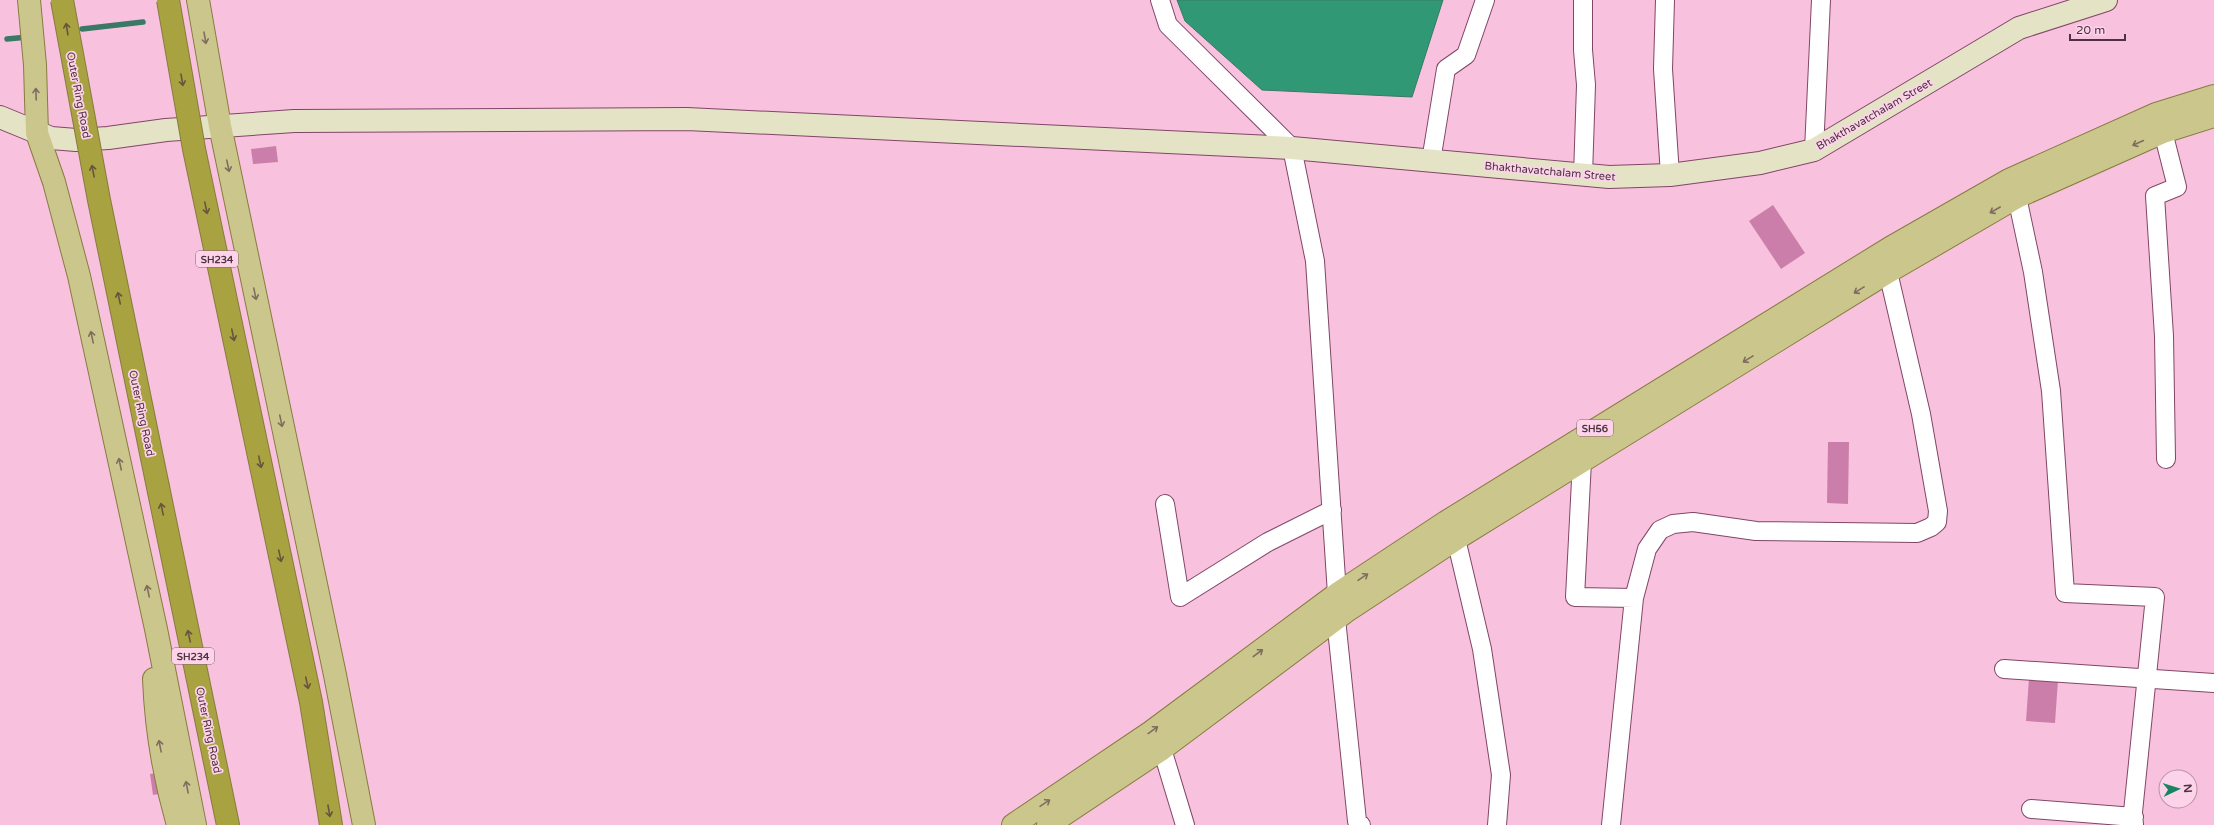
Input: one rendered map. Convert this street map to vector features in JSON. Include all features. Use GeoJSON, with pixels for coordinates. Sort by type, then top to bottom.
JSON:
{"type":"FeatureCollection","features":[{"type":"Feature","properties":{"kind":"highway","name":"Outer Ring Road"},"geometry":{"type":"LineString","coordinates":[[62,0],[99,200],[228,825]]}},
{"type":"Feature","properties":{"kind":"highway","name":"SH234"},"geometry":{"type":"LineString","coordinates":[[168,0],[194,149],[311,702],[331,825]]}},
{"type":"Feature","properties":{"kind":"main road"},"geometry":{"type":"LineString","coordinates":[[29,0],[35,65],[37,133],[54,182],[79,276],[152,612],[195,825]]}},
{"type":"Feature","properties":{"kind":"main road"},"geometry":{"type":"LineString","coordinates":[[198,0],[220,126],[333,667],[364,825]]}},
{"type":"Feature","properties":{"kind":"main road","name":"SH56"},"geometry":{"type":"LineString","coordinates":[[1048,825],[1162,748],[1336,619],[1451,530],[1890,248],[2009,180],[2156,114],[2214,96]]}},
{"type":"Feature","properties":{"kind":"main road","name":"SH56"},"geometry":{"type":"LineString","coordinates":[[1013,825],[1151,732],[1337,594],[1451,530],[1582,461],[1888,272],[2018,197],[2162,132],[2214,116]]}},
{"type":"Feature","properties":{"kind":"main road"},"geometry":{"type":"LineString","coordinates":[[152,612],[158,736],[170,798],[178,825]]}},
{"type":"Feature","properties":{"kind":"street"},"geometry":{"type":"LineString","coordinates":[[1160,0],[1168,25],[1292,148],[1315,261],[1337,594]]}},
{"type":"Feature","properties":{"kind":"street"},"geometry":{"type":"LineString","coordinates":[[1431,161],[1446,69],[1466,55],[1485,0]]}},
{"type":"Feature","properties":{"kind":"street"},"geometry":{"type":"LineString","coordinates":[[1583,0],[1583,50],[1586,85],[1583,175]]}},
{"type":"Feature","properties":{"kind":"street"},"geometry":{"type":"LineString","coordinates":[[1665,0],[1663,69],[1670,175]]}},
{"type":"Feature","properties":{"kind":"street"},"geometry":{"type":"LineString","coordinates":[[1814,150],[1821,0]]}},
{"type":"Feature","properties":{"kind":"street","name":"Bhakthavatchalam Street"},"geometry":{"type":"LineString","coordinates":[[0,117],[51,138],[76,140],[127,136],[166,130],[294,121],[687,119],[1292,148],[1609,178],[1670,175],[1760,163],[1814,150],[2020,28],[2106,0]]}},
{"type":"Feature","properties":{"kind":"street"},"geometry":{"type":"LineString","coordinates":[[2162,132],[2177,187],[2155,196],[2164,336],[2166,459]]}},
{"type":"Feature","properties":{"kind":"street"},"geometry":{"type":"LineString","coordinates":[[2018,197],[2033,272],[2051,391],[2065,593],[2155,597],[2134,821],[2031,809]]}},
{"type":"Feature","properties":{"kind":"street"},"geometry":{"type":"LineString","coordinates":[[1611,825],[1634,598],[1647,549],[1660,530],[1673,524],[1693,522],[1756,531],[1918,533],[1931,527],[1937,522],[1938,511],[1921,414],[1888,272]]}},
{"type":"Feature","properties":{"kind":"street"},"geometry":{"type":"LineString","coordinates":[[1582,461],[1575,597],[1634,598]]}},
{"type":"Feature","properties":{"kind":"street"},"geometry":{"type":"LineString","coordinates":[[1165,504],[1180,597],[1268,542],[1332,510]]}},
{"type":"Feature","properties":{"kind":"street"},"geometry":{"type":"LineString","coordinates":[[1451,530],[1482,649],[1501,775],[1497,825]]}},
{"type":"Feature","properties":{"kind":"street"},"geometry":{"type":"LineString","coordinates":[[1336,619],[1357,821],[1361,825]]}},
{"type":"Feature","properties":{"kind":"street"},"geometry":{"type":"LineString","coordinates":[[2004,668],[2214,683]]}},
{"type":"Feature","properties":{"kind":"street"},"geometry":{"type":"LineString","coordinates":[[1162,748],[1185,825]]}},
{"type":"Feature","properties":{"kind":"shaded area"},"geometry":{"type":"Polygon","coordinates":[[[1177,0],[1443,0],[1412,97],[1262,90],[1185,21],[1177,0]]]}},
{"type":"Feature","properties":{"kind":"building"},"geometry":{"type":"Polygon","coordinates":[[[276,146],[278,162],[253,164],[251,149],[276,146]]]}},
{"type":"Feature","properties":{"kind":"building"},"geometry":{"type":"Polygon","coordinates":[[[1773,205],[1805,253],[1781,269],[1749,221],[1773,205]]]}},
{"type":"Feature","properties":{"kind":"building"},"geometry":{"type":"Polygon","coordinates":[[[1828,442],[1849,442],[1848,504],[1827,503],[1828,442]]]}},
{"type":"Feature","properties":{"kind":"building"},"geometry":{"type":"Polygon","coordinates":[[[2029,678],[2058,680],[2055,723],[2026,721],[2029,678]]]}},
{"type":"Feature","properties":{"kind":"building"},"geometry":{"type":"Polygon","coordinates":[[[156,773],[159,794],[153,795],[150,774],[156,773]]]}},
{"type":"Feature","properties":{"kind":"waterway"},"geometry":{"type":"LineString","coordinates":[[82,29],[143,22]]}},
{"type":"Feature","properties":{"kind":"waterway"},"geometry":{"type":"LineString","coordinates":[[7,39],[28,37]]}}]}
